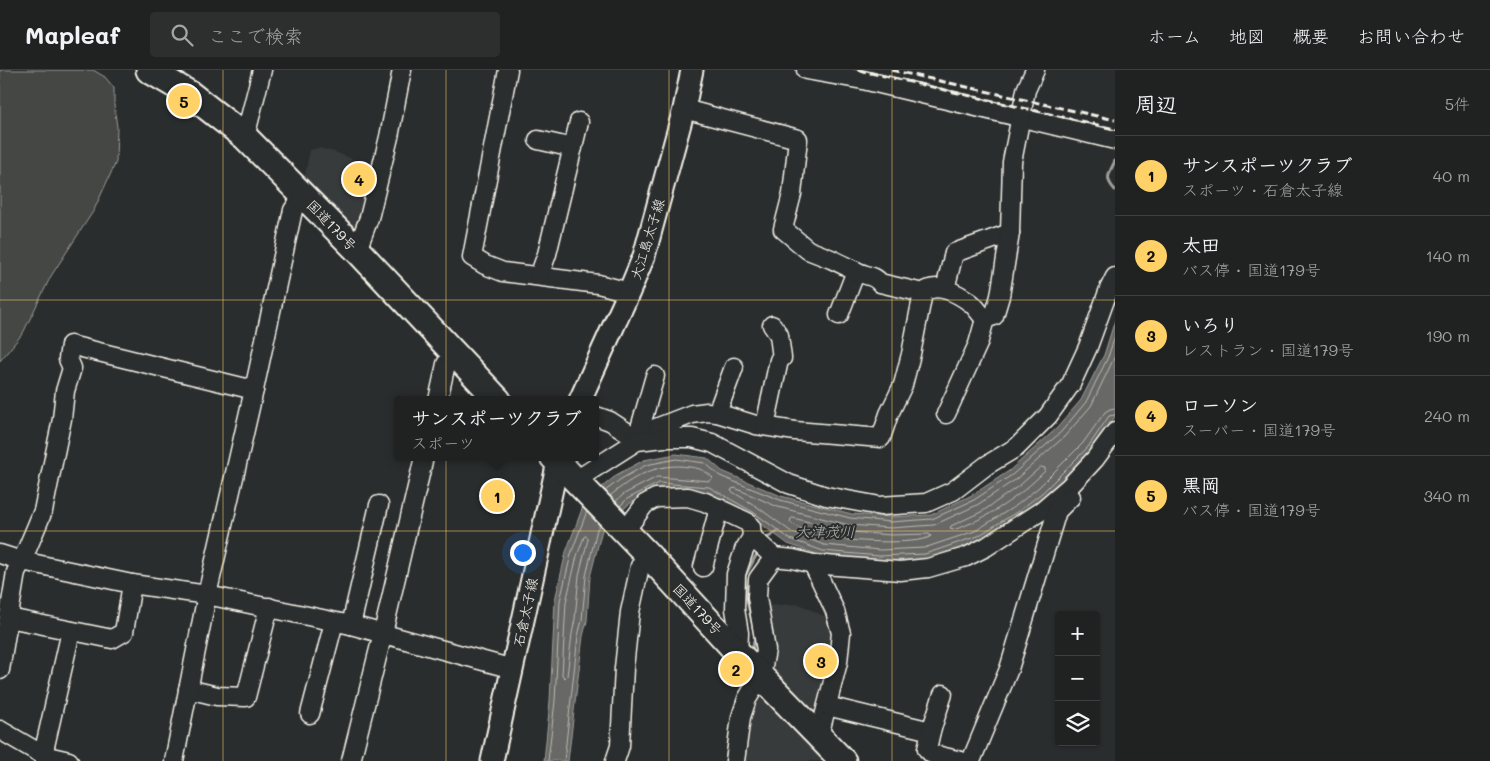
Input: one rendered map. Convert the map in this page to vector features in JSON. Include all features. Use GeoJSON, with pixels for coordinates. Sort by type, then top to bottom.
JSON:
{"type":"FeatureCollection","features":[{"type":"Feature","properties":{"kind":"highway","name":"国道179号"},"geometry":{"type":"LineString","coordinates":[[149,70],[190,94],[245,137],[304,195],[494,396]]}},
{"type":"Feature","properties":{"kind":"highway","name":"国道179号"},"geometry":{"type":"LineString","coordinates":[[558,461],[738,653],[843,761]]}},
{"type":"Feature","properties":{"kind":"main road","name":"大江島太子線"},"geometry":{"type":"LineString","coordinates":[[582,396],[644,256],[684,109],[692,70]]}},
{"type":"Feature","properties":{"kind":"main road","name":"石倉太子線"},"geometry":{"type":"LineString","coordinates":[[492,761],[556,461]]}},
{"type":"Feature","properties":{"kind":"street"},"geometry":{"type":"LineString","coordinates":[[245,137],[262,70]]}},
{"type":"Feature","properties":{"kind":"street"},"geometry":{"type":"LineString","coordinates":[[356,250],[369,218],[389,137],[402,70]]}},
{"type":"Feature","properties":{"kind":"street"},"geometry":{"type":"LineString","coordinates":[[508,70],[472,257],[485,266],[503,272],[598,284],[629,292]]}},
{"type":"Feature","properties":{"kind":"street"},"geometry":{"type":"LineString","coordinates":[[806,70],[863,80],[1115,140]]}},
{"type":"Feature","properties":{"kind":"street"},"geometry":{"type":"LineString","coordinates":[[985,319],[994,316],[1000,296],[1010,233],[1012,162],[1026,90],[1035,70]]}},
{"type":"Feature","properties":{"kind":"street"},"geometry":{"type":"LineString","coordinates":[[684,109],[798,139],[792,194],[783,229],[808,250],[832,259],[861,274],[878,279],[880,283],[923,293]]}},
{"type":"Feature","properties":{"kind":"street"},"geometry":{"type":"LineString","coordinates":[[539,276],[547,254],[580,122]]}},
{"type":"Feature","properties":{"kind":"street"},"geometry":{"type":"LineString","coordinates":[[538,140],[573,148]]}},
{"type":"Feature","properties":{"kind":"street"},"geometry":{"type":"LineString","coordinates":[[174,761],[207,595],[293,210],[304,195]]}},
{"type":"Feature","properties":{"kind":"street"},"geometry":{"type":"LineString","coordinates":[[945,289],[954,253],[1010,233]]}},
{"type":"Feature","properties":{"kind":"street"},"geometry":{"type":"LineString","coordinates":[[839,315],[856,271]]}},
{"type":"Feature","properties":{"kind":"street"},"geometry":{"type":"LineString","coordinates":[[599,417],[610,421],[637,438],[699,440],[712,443],[789,484],[826,496],[880,506],[926,503],[953,491],[987,465],[1017,447],[1048,416],[1071,384],[1088,347],[1108,289],[1115,277]]}},
{"type":"Feature","properties":{"kind":"street"},"geometry":{"type":"LineString","coordinates":[[578,482],[637,438],[692,414],[717,413],[756,425],[795,431],[881,438],[889,414],[903,385],[923,293],[928,289],[945,289],[957,294],[973,304],[985,319]]}},
{"type":"Feature","properties":{"kind":"street"},"geometry":{"type":"LineString","coordinates":[[946,414],[978,344],[985,319]]}},
{"type":"Feature","properties":{"kind":"street"},"geometry":{"type":"LineString","coordinates":[[765,426],[779,360],[782,358],[779,335],[772,325]]}},
{"type":"Feature","properties":{"kind":"street"},"geometry":{"type":"LineString","coordinates":[[0,670],[16,572],[43,511],[62,419],[65,392],[72,368],[68,359],[70,345],[254,390]]}},
{"type":"Feature","properties":{"kind":"street"},"geometry":{"type":"LineString","coordinates":[[439,396],[446,364],[454,353]]}},
{"type":"Feature","properties":{"kind":"street"},"geometry":{"type":"LineString","coordinates":[[717,413],[734,367]]}},
{"type":"Feature","properties":{"kind":"street"},"geometry":{"type":"LineString","coordinates":[[637,438],[655,376]]}},
{"type":"Feature","properties":{"kind":"street"},"geometry":{"type":"LineString","coordinates":[[752,537],[774,557],[813,564],[900,571],[928,568],[966,557],[986,547],[1041,511],[1069,487],[1095,459],[1115,432]]}},
{"type":"Feature","properties":{"kind":"street"},"geometry":{"type":"LineString","coordinates":[[971,761],[1009,669],[1057,511],[1081,487],[1115,446]]}},
{"type":"Feature","properties":{"kind":"street"},"geometry":{"type":"LineString","coordinates":[[351,761],[423,461]]}},
{"type":"Feature","properties":{"kind":"street"},"geometry":{"type":"LineString","coordinates":[[622,528],[645,504],[656,498],[688,497],[705,502],[747,522],[751,527],[752,537],[744,550],[736,574],[735,609],[739,633],[738,653]]}},
{"type":"Feature","properties":{"kind":"street"},"geometry":{"type":"LineString","coordinates":[[310,714],[342,624],[379,505]]}},
{"type":"Feature","properties":{"kind":"street"},"geometry":{"type":"LineString","coordinates":[[703,567],[719,508]]}},
{"type":"Feature","properties":{"kind":"street"},"geometry":{"type":"LineString","coordinates":[[0,554],[22,561],[132,584],[207,595],[269,607],[383,633],[513,669]]}},
{"type":"Feature","properties":{"kind":"street"},"geometry":{"type":"LineString","coordinates":[[616,761],[620,746],[624,668],[630,612],[640,566],[647,554]]}},
{"type":"Feature","properties":{"kind":"street"},"geometry":{"type":"LineString","coordinates":[[735,761],[741,717],[747,699],[761,676],[766,650],[757,597],[758,580],[774,557]]}},
{"type":"Feature","properties":{"kind":"street"},"geometry":{"type":"LineString","coordinates":[[813,564],[835,611],[841,633],[838,662],[819,736]]}},
{"type":"Feature","properties":{"kind":"street"},"geometry":{"type":"LineString","coordinates":[[9,618],[112,639],[124,632],[132,584]]}},
{"type":"Feature","properties":{"kind":"street"},"geometry":{"type":"LineString","coordinates":[[188,689],[218,696],[246,697],[269,607]]}},
{"type":"Feature","properties":{"kind":"street"},"geometry":{"type":"LineString","coordinates":[[43,755],[71,630]]}},
{"type":"Feature","properties":{"kind":"street"},"geometry":{"type":"LineString","coordinates":[[943,694],[927,749],[932,754],[961,761]]}},
{"type":"Feature","properties":{"kind":"street"},"geometry":{"type":"LineString","coordinates":[[826,706],[931,731]]}},
{"type":"Feature","properties":{"kind":"street"},"geometry":{"type":"LineString","coordinates":[[0,730],[43,755],[68,761]]}},
{"type":"Feature","properties":{"kind":"shaded area"},"geometry":{"type":"Polygon","coordinates":[[[0,70],[93,70],[105,77],[114,88],[117,127],[116,162],[94,210],[51,276],[23,333],[0,361],[0,70]]]}},
{"type":"Feature","properties":{"kind":"shaded area"},"geometry":{"type":"Polygon","coordinates":[[[318,148],[350,158],[376,172],[364,221],[354,231],[304,180],[310,150],[318,148]]]}},
{"type":"Feature","properties":{"kind":"shaded area"},"geometry":{"type":"Polygon","coordinates":[[[799,604],[832,620],[838,633],[816,716],[762,655],[764,606],[799,604]]]}},
{"type":"Feature","properties":{"kind":"shaded area"},"geometry":{"type":"Polygon","coordinates":[[[757,689],[825,761],[738,761],[757,689]]]}},
{"type":"Feature","properties":{"kind":"water","name":"大津茂川"},"geometry":{"type":"Polygon","coordinates":[[[1115,320],[1115,417],[1092,450],[1046,496],[1023,514],[980,541],[926,559],[879,561],[822,556],[788,544],[750,516],[709,492],[660,488],[629,504],[602,530],[590,577],[587,621],[583,636],[568,761],[544,761],[550,701],[555,600],[566,552],[585,501],[618,474],[644,460],[676,454],[707,458],[722,471],[781,496],[852,514],[891,517],[931,515],[972,495],[1009,471],[1057,428],[1081,400],[1104,355],[1115,320]]]}},
{"type":"Feature","properties":{"kind":"waterway"},"geometry":{"type":"LineString","coordinates":[[1115,161],[1109,173],[1110,182],[1115,190]]}},
{"type":"Feature","properties":{"kind":"waterway"},"geometry":{"type":"LineString","coordinates":[[764,540],[778,531]]}},
{"type":"Feature","properties":{"kind":"waterway"},"geometry":{"type":"LineString","coordinates":[[752,652],[755,636],[746,596],[745,576],[759,550]]}},
{"type":"Feature","properties":{"kind":"waterway"},"geometry":{"type":"LineString","coordinates":[[743,690],[746,677]]}},
{"type":"Feature","properties":{"kind":"railway"},"geometry":{"type":"LineString","coordinates":[[858,70],[1115,129]]}},
{"type":"Feature","properties":{"kind":"railway"},"geometry":{"type":"LineString","coordinates":[[891,70],[1115,120]]}},
{"type":"Feature","properties":{"kind":"place","name":"黒岡"},"geometry":{"type":"Point","coordinates":[184,101]}},
{"type":"Feature","properties":{"kind":"place","name":"ローソン"},"geometry":{"type":"Point","coordinates":[359,179]}},
{"type":"Feature","properties":{"kind":"place","name":"サンスポーツクラブ"},"geometry":{"type":"Point","coordinates":[497,496]}},
{"type":"Feature","properties":{"kind":"place","name":"いろり"},"geometry":{"type":"Point","coordinates":[821,661]}},
{"type":"Feature","properties":{"kind":"place","name":"太田"},"geometry":{"type":"Point","coordinates":[736,669]}}]}
